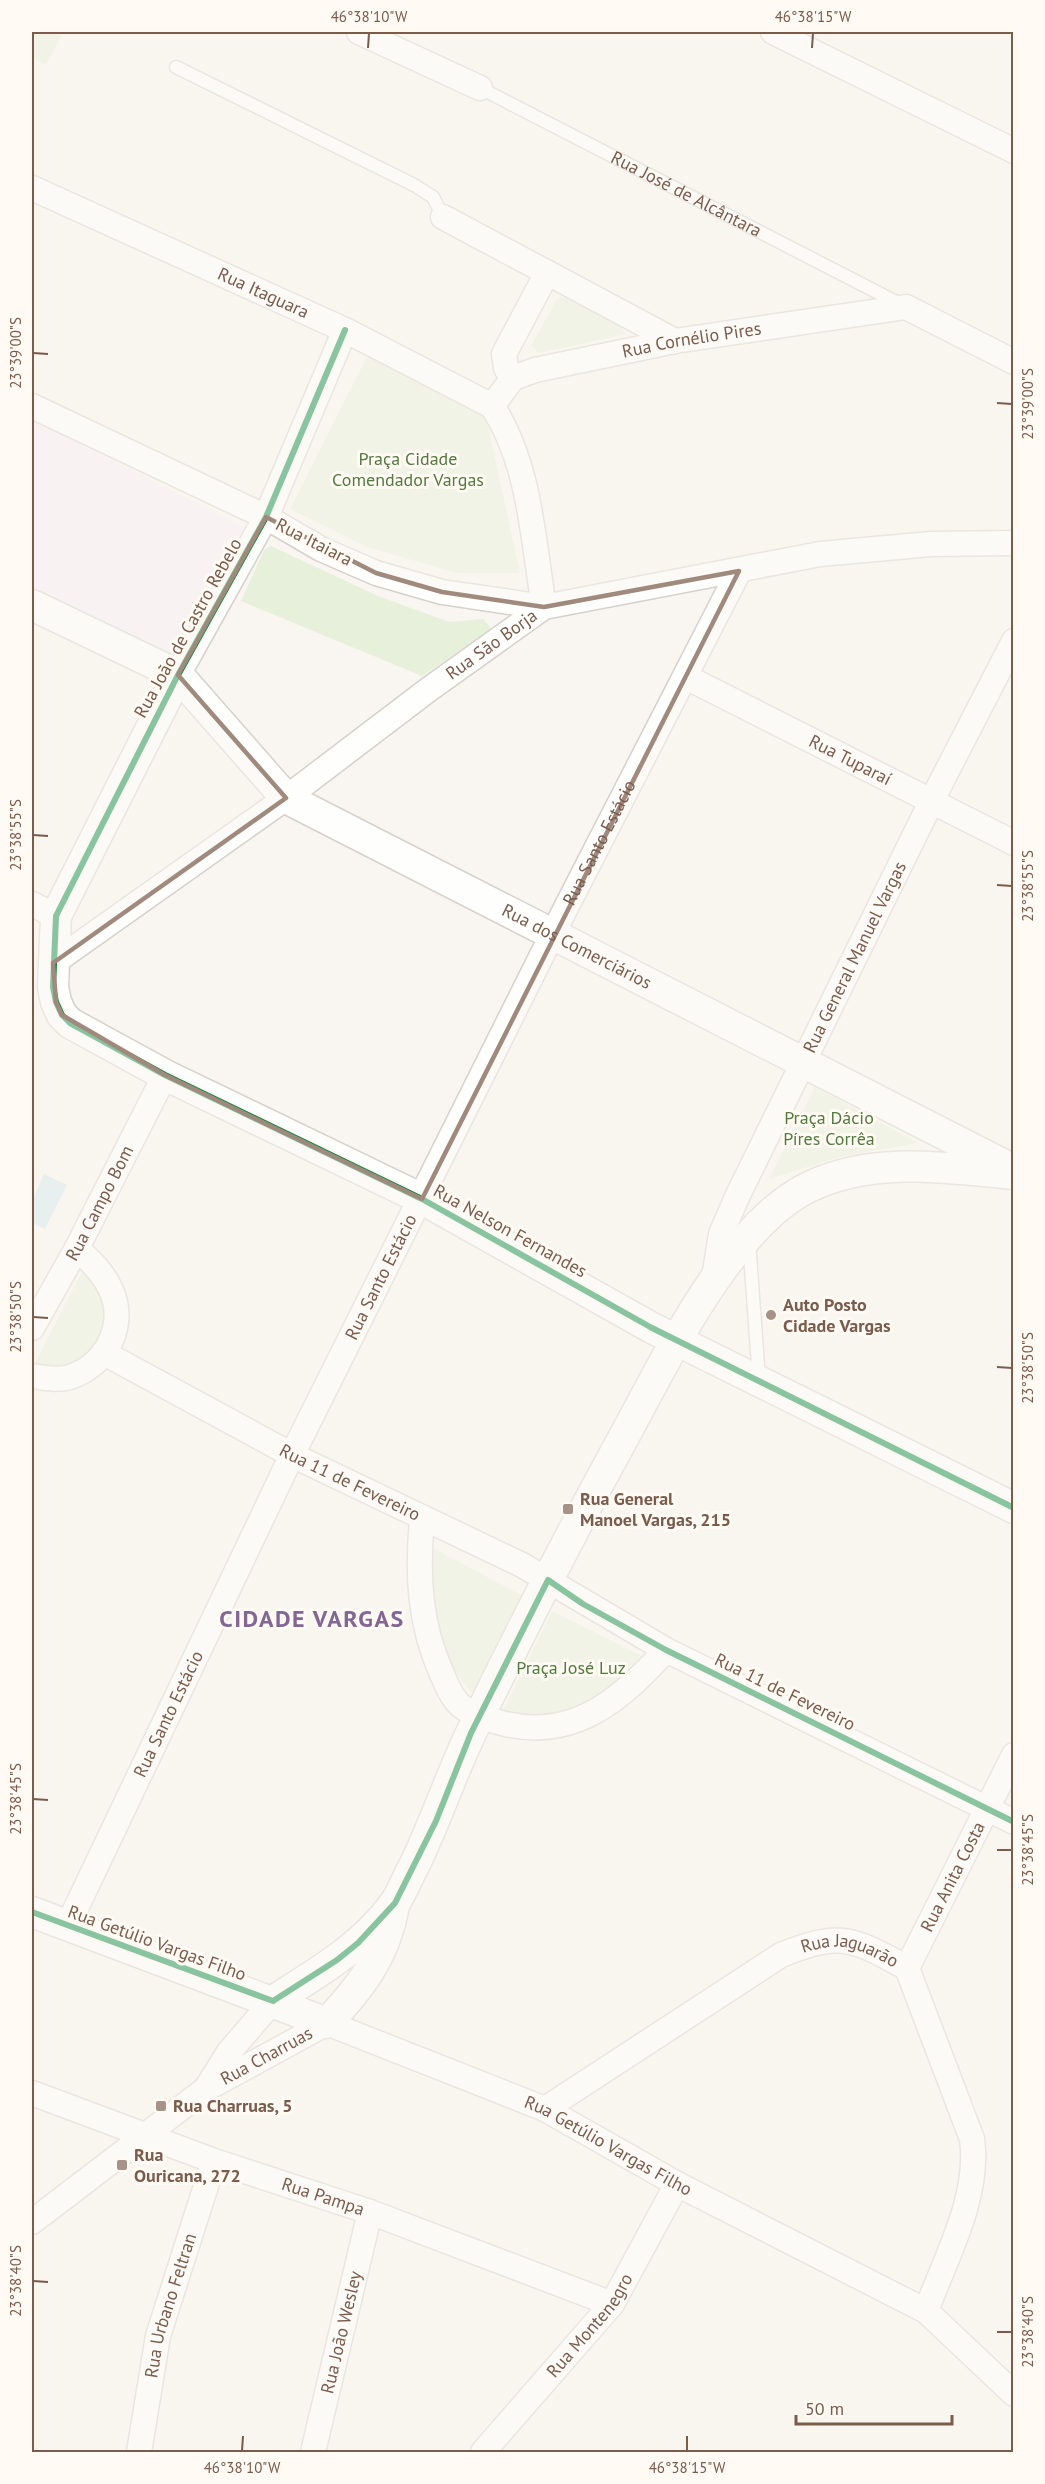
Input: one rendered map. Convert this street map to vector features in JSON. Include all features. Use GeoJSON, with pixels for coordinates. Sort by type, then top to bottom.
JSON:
{"type":"FeatureCollection","features":[{"type":"Feature","properties":{"kind":"street","name":"Rua José de Alcântara"},"geometry":{"type":"LineString","coordinates":[[359,32],[400,40],[480,88]]}},
{"type":"Feature","properties":{"kind":"street"},"geometry":{"type":"LineString","coordinates":[[773,32],[1014,151]]}},
{"type":"Feature","properties":{"kind":"street","name":"Rua Itaguara"},"geometry":{"type":"LineString","coordinates":[[32,188],[345,330],[492,406]]}},
{"type":"Feature","properties":{"kind":"street"},"geometry":{"type":"LineString","coordinates":[[443,217],[675,341]]}},
{"type":"Feature","properties":{"kind":"street"},"geometry":{"type":"LineString","coordinates":[[544,607],[520,469],[506,426],[492,406],[513,378],[506,368],[504,354],[548,273]]}},
{"type":"Feature","properties":{"kind":"street","name":"Rua José de Alcântara"},"geometry":{"type":"LineString","coordinates":[[906,307],[1014,362]]}},
{"type":"Feature","properties":{"kind":"street","name":"Rua Cornélio Pires"},"geometry":{"type":"LineString","coordinates":[[513,378],[566,363],[675,341],[906,307]]}},
{"type":"Feature","properties":{"kind":"street","name":"Rua João de Castro Rebelo"},"geometry":{"type":"LineString","coordinates":[[44,923],[177,675],[266,517],[345,330]]}},
{"type":"Feature","properties":{"kind":"street","name":"Rua Itaiara"},"geometry":{"type":"LineString","coordinates":[[32,406],[266,517],[321,549],[376,573],[442,591],[544,607]]}},
{"type":"Feature","properties":{"kind":"street","name":"Rua São Borja"},"geometry":{"type":"LineString","coordinates":[[44,923],[286,798],[428,690],[544,607],[820,554],[931,544],[1014,543]]}},
{"type":"Feature","properties":{"kind":"street","name":"Rua Santo Estácio"},"geometry":{"type":"LineString","coordinates":[[67,1926],[292,1455],[553,933],[739,571]]}},
{"type":"Feature","properties":{"kind":"street"},"geometry":{"type":"LineString","coordinates":[[32,605],[177,675]]}},
{"type":"Feature","properties":{"kind":"street","name":"Rua General Manuel Vargas"},"geometry":{"type":"LineString","coordinates":[[714,1278],[721,1234],[932,800],[1014,641]]}},
{"type":"Feature","properties":{"kind":"street","name":"Rua dos Comerciários"},"geometry":{"type":"LineString","coordinates":[[177,675],[286,798],[553,933],[1014,1172]]}},
{"type":"Feature","properties":{"kind":"street","name":"Rua Tuparaí"},"geometry":{"type":"LineString","coordinates":[[686,677],[1014,843]]}},
{"type":"Feature","properties":{"kind":"street","name":"Rua Nelson Fernandes"},"geometry":{"type":"LineString","coordinates":[[44,923],[56,1002],[62,1015],[70,1023],[165,1075],[422,1198],[676,1340],[1014,1508]]}},
{"type":"Feature","properties":{"kind":"street","name":"Rua Campo Bom"},"geometry":{"type":"LineString","coordinates":[[32,1327],[77,1248],[165,1075]]}},
{"type":"Feature","properties":{"kind":"street"},"geometry":{"type":"LineString","coordinates":[[337,2012],[379,1956],[389,1935],[395,1903],[436,1821],[471,1733],[548,1580],[676,1340],[714,1278],[778,1207],[810,1186],[844,1173],[887,1166],[1014,1172]]}},
{"type":"Feature","properties":{"kind":"street"},"geometry":{"type":"LineString","coordinates":[[32,1376],[60,1379],[74,1376],[93,1365],[113,1338],[117,1321],[116,1305],[100,1270],[77,1248]]}},
{"type":"Feature","properties":{"kind":"street","name":"Rua 11 de Fevereiro"},"geometry":{"type":"LineString","coordinates":[[104,1353],[292,1455],[548,1580],[583,1604],[666,1650],[1014,1822]]}},
{"type":"Feature","properties":{"kind":"street"},"geometry":{"type":"LineString","coordinates":[[422,1519],[419,1596],[435,1658],[458,1704],[480,1717],[524,1727],[557,1727],[595,1714],[625,1692],[666,1650]]}},
{"type":"Feature","properties":{"kind":"street","name":"Rua Anita Costa"},"geometry":{"type":"LineString","coordinates":[[907,1968],[1014,1755]]}},
{"type":"Feature","properties":{"kind":"street"},"geometry":{"type":"LineString","coordinates":[[273,2001],[358,1943],[395,1903]]}},
{"type":"Feature","properties":{"kind":"street","name":"Rua Getúlio Vargas Filho"},"geometry":{"type":"LineString","coordinates":[[32,1912],[273,2001],[337,2012],[545,2109],[676,2184],[926,2311],[1014,2394]]}},
{"type":"Feature","properties":{"kind":"street","name":"Rua Jaguarão"},"geometry":{"type":"LineString","coordinates":[[545,2109],[781,1955],[808,1944],[833,1939],[859,1942],[907,1968],[972,2139],[975,2161],[969,2195],[926,2311]]}},
{"type":"Feature","properties":{"kind":"street"},"geometry":{"type":"LineString","coordinates":[[309,1978],[323,1972],[337,1975],[347,1987],[337,2012]]}},
{"type":"Feature","properties":{"kind":"street","name":"Rua Charruas"},"geometry":{"type":"LineString","coordinates":[[206,2089],[229,2052],[273,2001]]}},
{"type":"Feature","properties":{"kind":"street","name":"Rua Charruas"},"geometry":{"type":"LineString","coordinates":[[32,2222],[206,2089],[337,2012]]}},
{"type":"Feature","properties":{"kind":"street","name":"Rua Pampa"},"geometry":{"type":"LineString","coordinates":[[32,2093],[147,2134],[214,2161],[370,2212],[612,2304]]}},
{"type":"Feature","properties":{"kind":"street","name":"Rua Urbano Feltran"},"geometry":{"type":"LineString","coordinates":[[139,2452],[158,2336],[214,2161]]}},
{"type":"Feature","properties":{"kind":"street","name":"Rua Montenegro"},"geometry":{"type":"LineString","coordinates":[[483,2452],[612,2304],[676,2184]]}},
{"type":"Feature","properties":{"kind":"street","name":"Rua João Wesley"},"geometry":{"type":"LineString","coordinates":[[313,2452],[370,2212]]}},
{"type":"Feature","properties":{"kind":"lane"},"geometry":{"type":"LineString","coordinates":[[176,67],[414,185],[433,198],[443,217]]}},
{"type":"Feature","properties":{"kind":"lane","name":"Rua José de Alcântara"},"geometry":{"type":"LineString","coordinates":[[480,88],[906,307]]}},
{"type":"Feature","properties":{"kind":"lane"},"geometry":{"type":"LineString","coordinates":[[749,1237],[759,1382]]}},
{"type":"Feature","properties":{"kind":"highlighted area"},"geometry":{"type":"Polygon","coordinates":[[[266,517],[376,573],[442,592],[544,607],[739,571],[422,1199],[165,1075],[62,1015],[56,1002],[53,963],[286,798],[178,675],[266,517]]]}},
{"type":"Feature","properties":{"kind":"shaded area"},"geometry":{"type":"Polygon","coordinates":[[[32,420],[244,527],[175,661],[32,589],[32,420]]]}},
{"type":"Feature","properties":{"kind":"green space"},"geometry":{"type":"Polygon","coordinates":[[[32,32],[63,32],[46,65],[32,58],[32,32]]]}},
{"type":"Feature","properties":{"kind":"green space"},"geometry":{"type":"Polygon","coordinates":[[[558,297],[595,310],[620,327],[626,334],[539,353],[531,346],[558,297]]]}},
{"type":"Feature","properties":{"kind":"green space","name":"Praça Cidade Comendador Vargas"},"geometry":{"type":"Polygon","coordinates":[[[369,353],[485,412],[520,573],[457,573],[367,547],[290,509],[369,353]]]}},
{"type":"Feature","properties":{"kind":"green space"},"geometry":{"type":"Polygon","coordinates":[[[271,546],[378,596],[449,622],[483,619],[492,629],[422,676],[241,601],[264,550],[271,546]]]}},
{"type":"Feature","properties":{"kind":"green space","name":"Praça Dácio Píres Corrêa"},"geometry":{"type":"Polygon","coordinates":[[[815,1087],[918,1143],[839,1157],[769,1179],[815,1087]]]}},
{"type":"Feature","properties":{"kind":"green space"},"geometry":{"type":"Polygon","coordinates":[[[86,1264],[105,1289],[106,1331],[86,1359],[59,1369],[35,1363],[86,1264]]]}},
{"type":"Feature","properties":{"kind":"green space","name":"Praça José Luz"},"geometry":{"type":"Polygon","coordinates":[[[431,1547],[525,1597],[475,1696],[460,1678],[442,1644],[434,1609],[431,1547]]]}},
{"type":"Feature","properties":{"kind":"green space","name":"Praça José Luz"},"geometry":{"type":"Polygon","coordinates":[[[552,1611],[646,1658],[591,1708],[536,1718],[503,1710],[552,1611]]]}},
{"type":"Feature","properties":{"kind":"water"},"geometry":{"type":"Polygon","coordinates":[[[44,1174],[67,1185],[45,1229],[32,1223],[32,1201],[44,1174]]]}},
{"type":"Feature","properties":{"kind":"cycle path"},"geometry":{"type":"LineString","coordinates":[[345,330],[266,517],[178,675],[56,916],[53,987],[62,1015],[70,1023],[165,1075],[422,1199],[652,1328],[1014,1508]]}},
{"type":"Feature","properties":{"kind":"cycle path"},"geometry":{"type":"LineString","coordinates":[[32,1912],[273,2001],[337,1960],[358,1943],[395,1903],[436,1821],[471,1733],[548,1580],[583,1604],[666,1650],[1014,1822]]}},
{"type":"Feature","properties":{"kind":"place","name":"Auto Posto Cidade Vargas"},"geometry":{"type":"Point","coordinates":[771,1315]}},
{"type":"Feature","properties":{"kind":"place","name":"Rua General Manoel Vargas, 215"},"geometry":{"type":"Point","coordinates":[568,1509]}},
{"type":"Feature","properties":{"kind":"place","name":"Rua Charruas, 5"},"geometry":{"type":"Point","coordinates":[161,2106]}},
{"type":"Feature","properties":{"kind":"place","name":"Rua Ouricana, 272"},"geometry":{"type":"Point","coordinates":[122,2165]}},
{"type":"Feature","properties":{"kind":"district","name":"CIDADE VARGAS"},"geometry":{"type":"Point","coordinates":[312,1619]}}]}
